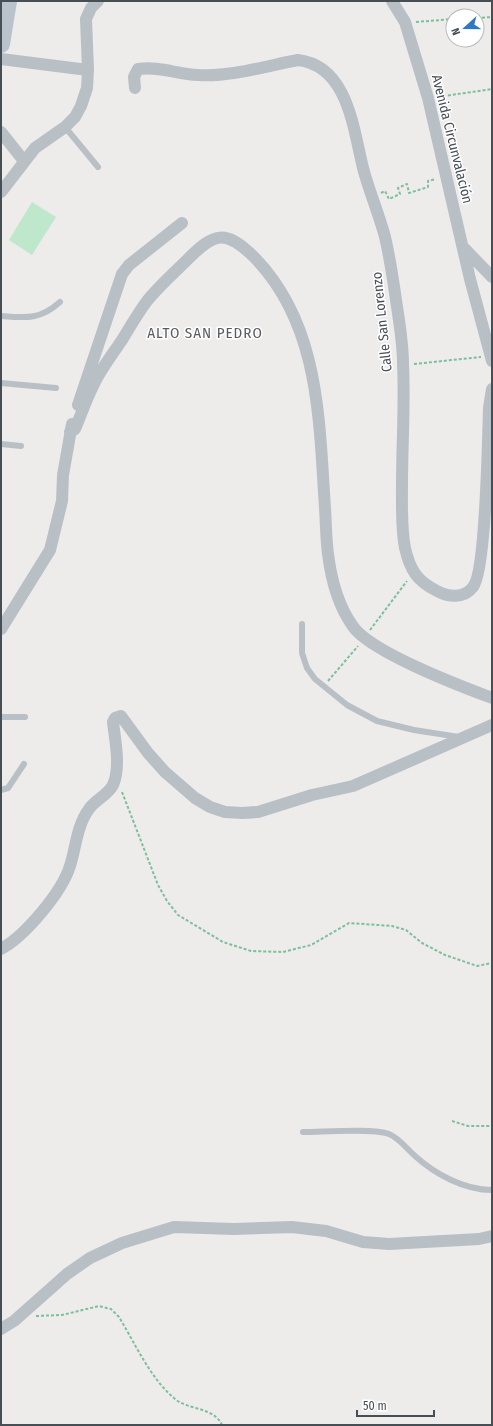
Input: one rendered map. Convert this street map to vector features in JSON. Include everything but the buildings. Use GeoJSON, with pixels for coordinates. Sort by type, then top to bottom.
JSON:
{"type":"FeatureCollection","features":[{"type":"Feature","properties":{"kind":"main road"},"geometry":{"type":"LineString","coordinates":[[1,44],[8,1]]}},
{"type":"Feature","properties":{"kind":"street"},"geometry":{"type":"LineString","coordinates":[[1,192],[24,160],[35,148],[65,127],[75,117],[81,106],[87,88],[88,70],[86,20],[91,8],[98,1]]}},
{"type":"Feature","properties":{"kind":"street","name":"Avenida Circunvalación"},"geometry":{"type":"LineString","coordinates":[[392,1],[406,22],[428,98],[447,175],[462,246]]}},
{"type":"Feature","properties":{"kind":"street"},"geometry":{"type":"LineString","coordinates":[[1,59],[88,70]]}},
{"type":"Feature","properties":{"kind":"street","name":"Calle San Lorenzo"},"geometry":{"type":"LineString","coordinates":[[135,88],[134,77],[138,69],[166,69],[198,75],[213,75],[298,60],[310,62],[329,73],[340,88],[350,119],[365,178],[385,236],[402,342],[402,502],[405,547],[409,561],[420,581],[447,596],[466,594],[474,587],[478,576],[483,536],[488,516],[489,408],[492,389]]}},
{"type":"Feature","properties":{"kind":"street"},"geometry":{"type":"LineString","coordinates":[[1,132],[24,160]]}},
{"type":"Feature","properties":{"kind":"street"},"geometry":{"type":"LineString","coordinates":[[1,629],[50,550],[62,501],[63,475],[70,432],[82,390],[122,274],[129,265],[182,223]]}},
{"type":"Feature","properties":{"kind":"street"},"geometry":{"type":"LineString","coordinates":[[70,432],[74,429],[93,385],[147,301],[208,240],[223,236],[233,239],[267,271],[279,286],[294,313],[305,342],[315,390],[320,426],[328,554],[340,605],[347,618],[353,628],[370,644],[405,661],[492,698]]}},
{"type":"Feature","properties":{"kind":"street"},"geometry":{"type":"LineString","coordinates":[[462,246],[492,277]]}},
{"type":"Feature","properties":{"kind":"street"},"geometry":{"type":"LineString","coordinates":[[462,246],[491,359]]}},
{"type":"Feature","properties":{"kind":"street"},"geometry":{"type":"LineString","coordinates":[[1,948],[19,937],[29,927],[62,884],[70,868],[78,831],[89,809],[113,785],[116,759],[113,722],[115,718],[121,716],[148,753],[175,781],[210,807],[225,812],[258,812],[353,786],[492,725]]}},
{"type":"Feature","properties":{"kind":"street"},"geometry":{"type":"LineString","coordinates":[[1,1329],[21,1315],[67,1274],[90,1258],[122,1243],[174,1227],[234,1229],[292,1227],[326,1231],[363,1242],[389,1244],[479,1239],[492,1236]]}},
{"type":"Feature","properties":{"kind":"lane"},"geometry":{"type":"LineString","coordinates":[[65,127],[98,167]]}},
{"type":"Feature","properties":{"kind":"lane"},"geometry":{"type":"LineString","coordinates":[[1,316],[30,318],[46,312],[60,302]]}},
{"type":"Feature","properties":{"kind":"lane"},"geometry":{"type":"LineString","coordinates":[[1,383],[56,388]]}},
{"type":"Feature","properties":{"kind":"lane"},"geometry":{"type":"LineString","coordinates":[[1,444],[21,446]]}},
{"type":"Feature","properties":{"kind":"lane"},"geometry":{"type":"LineString","coordinates":[[302,624],[302,653],[307,668],[315,679],[347,705],[377,722],[414,730],[455,736],[462,739]]}},
{"type":"Feature","properties":{"kind":"lane"},"geometry":{"type":"LineString","coordinates":[[1,717],[25,717]]}},
{"type":"Feature","properties":{"kind":"lane"},"geometry":{"type":"LineString","coordinates":[[1,790],[8,788],[24,764]]}},
{"type":"Feature","properties":{"kind":"lane"},"geometry":{"type":"LineString","coordinates":[[303,1132],[375,1132],[389,1134],[398,1139],[419,1160],[439,1173],[465,1185],[478,1189],[492,1190]]}},
{"type":"Feature","properties":{"kind":"path"},"geometry":{"type":"LineString","coordinates":[[406,22],[445,20]]}},
{"type":"Feature","properties":{"kind":"path"},"geometry":{"type":"LineString","coordinates":[[428,98],[492,89]]}},
{"type":"Feature","properties":{"kind":"path"},"geometry":{"type":"LineString","coordinates":[[372,195],[385,191],[389,199],[400,194],[398,188],[407,184],[409,193],[428,188],[428,182],[447,175]]}},
{"type":"Feature","properties":{"kind":"path"},"geometry":{"type":"LineString","coordinates":[[403,365],[491,359]]}},
{"type":"Feature","properties":{"kind":"path"},"geometry":{"type":"LineString","coordinates":[[113,785],[122,791],[158,885],[167,901],[178,915],[223,942],[252,951],[283,952],[311,945],[350,923],[392,926],[406,930],[422,943],[445,955],[477,966],[492,963]]}},
{"type":"Feature","properties":{"kind":"path"},"geometry":{"type":"LineString","coordinates":[[452,1121],[468,1126],[492,1126]]}},
{"type":"Feature","properties":{"kind":"path"},"geometry":{"type":"LineString","coordinates":[[21,1315],[62,1315],[99,1306],[111,1309],[119,1317],[162,1387],[178,1402],[214,1416],[222,1425]]}},
{"type":"Feature","properties":{"kind":"green space"},"geometry":{"type":"Polygon","coordinates":[[[32,202],[56,217],[32,255],[9,240],[32,202]]]}},
{"type":"Feature","properties":{"kind":"district","name":"ALTO SAN PEDRO"},"geometry":{"type":"Point","coordinates":[205,333]}}]}
